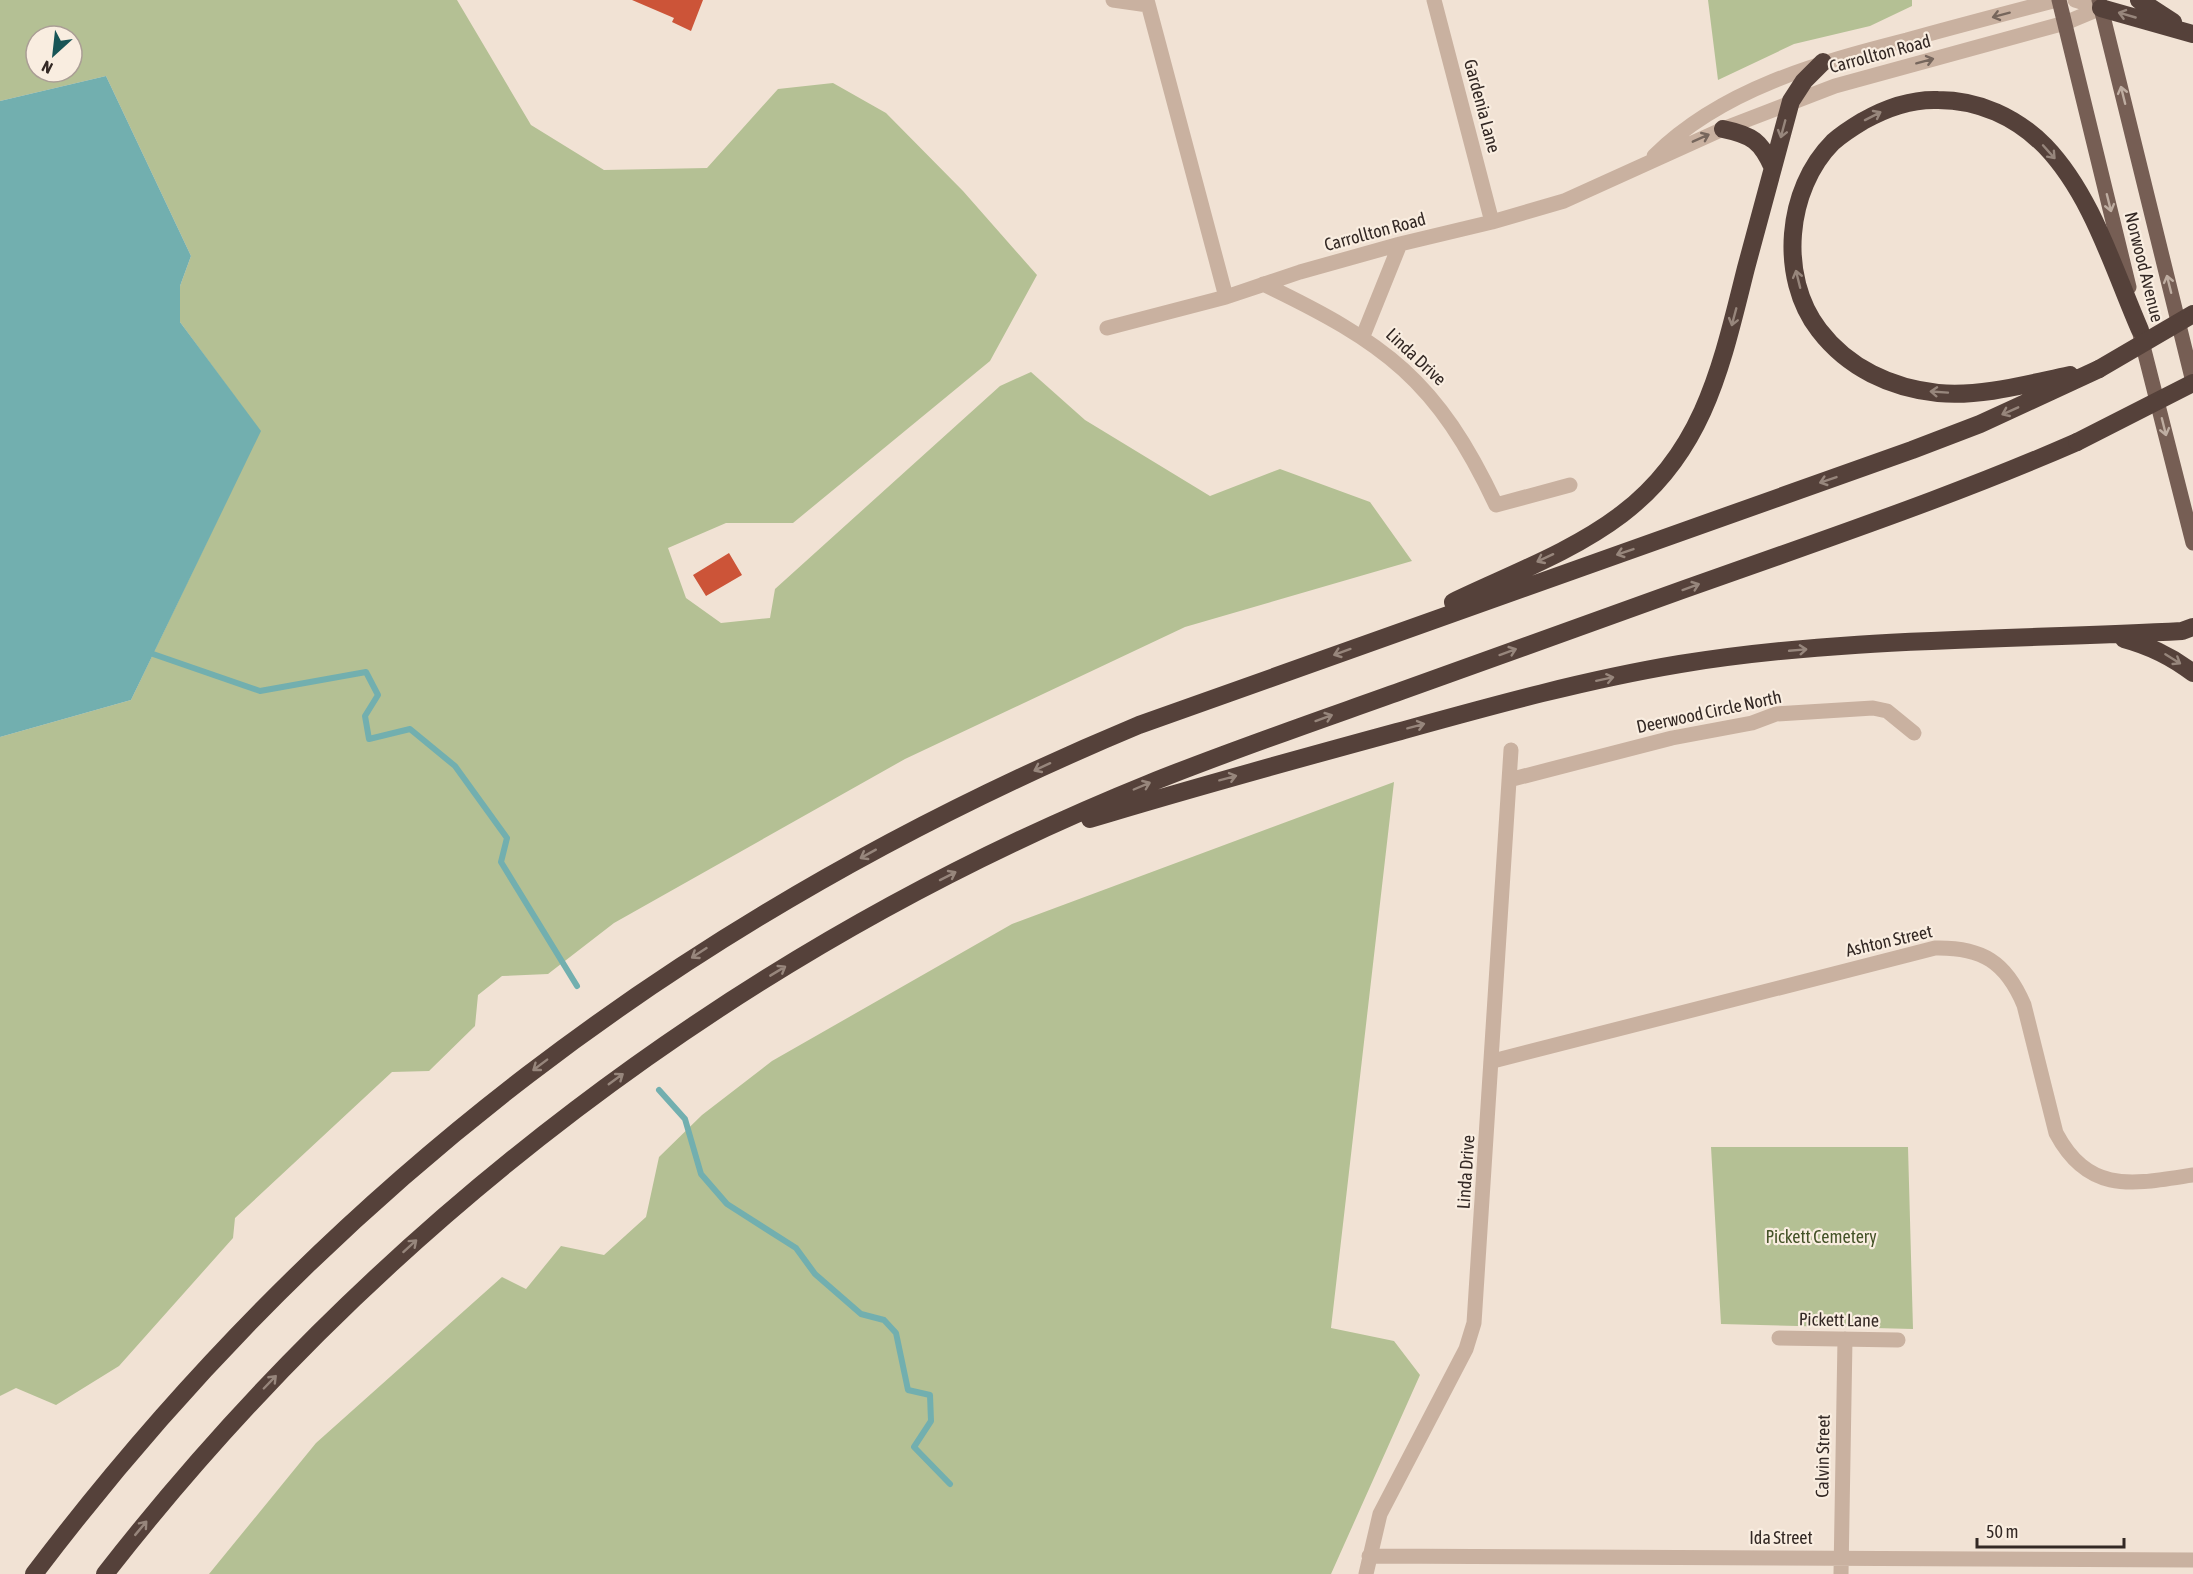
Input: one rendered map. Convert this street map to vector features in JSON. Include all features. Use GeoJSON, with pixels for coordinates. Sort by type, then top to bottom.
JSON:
{"type":"FeatureCollection","features":[{"type":"Feature","properties":{"kind":"highway"},"geometry":{"type":"LineString","coordinates":[[2139,0],[2193,34]]}},
{"type":"Feature","properties":{"kind":"highway"},"geometry":{"type":"LineString","coordinates":[[2100,4],[2193,34]]}},
{"type":"Feature","properties":{"kind":"highway"},"geometry":{"type":"LineString","coordinates":[[1365,643],[1573,545],[1622,514],[1662,475],[1698,424],[1712,395],[1791,101],[1804,81],[1823,62]]}},
{"type":"Feature","properties":{"kind":"highway"},"geometry":{"type":"LineString","coordinates":[[2061,382],[1939,393],[1884,381],[1859,368],[1836,349],[1818,328],[1805,303],[1796,278],[1792,248],[1796,214],[1804,187],[1833,142],[1874,115],[1900,105],[1926,100],[1979,105],[2005,116],[2044,146],[2077,190],[2140,330]]}},
{"type":"Feature","properties":{"kind":"highway"},"geometry":{"type":"LineString","coordinates":[[1723,129],[1753,139],[1764,148],[1773,168]]}},
{"type":"Feature","properties":{"kind":"highway"},"geometry":{"type":"LineString","coordinates":[[34,1574],[160,1417],[306,1264],[466,1122],[628,1000],[757,917],[945,813],[1074,752],[1139,725],[1365,643],[1980,424],[2061,382],[2099,369],[2193,314]]}},
{"type":"Feature","properties":{"kind":"highway"},"geometry":{"type":"LineString","coordinates":[[105,1574],[217,1439],[314,1337],[419,1238],[531,1144],[644,1059],[764,980],[884,909],[1011,844],[1215,757],[1951,494],[2077,442],[2193,382]]}},
{"type":"Feature","properties":{"kind":"highway"},"geometry":{"type":"LineString","coordinates":[[1011,844],[1195,787],[1532,694],[1679,664],[1843,646],[2110,635],[2182,631],[2193,627]]}},
{"type":"Feature","properties":{"kind":"highway"},"geometry":{"type":"LineString","coordinates":[[2110,635],[2150,646],[2173,658],[2193,673]]}},
{"type":"Feature","properties":{"kind":"main road","name":"Norwood Avenue"},"geometry":{"type":"LineString","coordinates":[[2058,0],[2193,543]]}},
{"type":"Feature","properties":{"kind":"main road","name":"Norwood Avenue"},"geometry":{"type":"LineString","coordinates":[[2100,4],[2193,382]]}},
{"type":"Feature","properties":{"kind":"street"},"geometry":{"type":"LineString","coordinates":[[1113,0],[1148,3],[1226,297]]}},
{"type":"Feature","properties":{"kind":"street","name":"Gardenia Lane"},"geometry":{"type":"LineString","coordinates":[[1434,0],[1492,222]]}},
{"type":"Feature","properties":{"kind":"street","name":"Carrollton Road"},"geometry":{"type":"LineString","coordinates":[[1648,162],[1676,135],[1707,114],[1778,79],[1823,62],[2058,0]]}},
{"type":"Feature","properties":{"kind":"street"},"geometry":{"type":"LineString","coordinates":[[2075,0],[2100,4]]}},
{"type":"Feature","properties":{"kind":"street","name":"Carrollton Road"},"geometry":{"type":"LineString","coordinates":[[1107,328],[1226,297],[1400,244],[1492,222],[1564,201],[1648,162],[1791,101],[1835,86],[2065,23],[2100,4]]}},
{"type":"Feature","properties":{"kind":"street"},"geometry":{"type":"LineString","coordinates":[[1363,336],[1400,244]]}},
{"type":"Feature","properties":{"kind":"street","name":"Linda Drive"},"geometry":{"type":"LineString","coordinates":[[1263,284],[1331,316],[1363,336],[1411,375],[1444,411],[1465,443],[1496,506],[1570,484]]}},
{"type":"Feature","properties":{"kind":"street","name":"Deerwood Circle North"},"geometry":{"type":"LineString","coordinates":[[1509,780],[1671,738],[1752,723],[1776,714],[1873,708],[1887,711],[1914,732]]}},
{"type":"Feature","properties":{"kind":"street","name":"Linda Drive"},"geometry":{"type":"LineString","coordinates":[[1366,1574],[1380,1514],[1466,1349],[1474,1323],[1493,1061],[1511,750]]}},
{"type":"Feature","properties":{"kind":"street","name":"Ashton Street"},"geometry":{"type":"LineString","coordinates":[[1493,1061],[1935,948],[1973,951],[1992,960],[2016,986],[2024,1005],[2056,1133],[2066,1151],[2079,1165],[2096,1176],[2116,1182],[2136,1184],[2193,1175]]}},
{"type":"Feature","properties":{"kind":"street","name":"Pickett Lane"},"geometry":{"type":"LineString","coordinates":[[1779,1338],[1898,1340]]}},
{"type":"Feature","properties":{"kind":"street","name":"Calvin Street"},"geometry":{"type":"LineString","coordinates":[[1841,1574],[1845,1339]]}},
{"type":"Feature","properties":{"kind":"street","name":"Ida Street"},"geometry":{"type":"LineString","coordinates":[[1370,1556],[2193,1560]]}},
{"type":"Feature","properties":{"kind":"green space"},"geometry":{"type":"Polygon","coordinates":[[[0,0],[457,0],[531,125],[604,170],[707,168],[778,89],[833,83],[886,113],[963,191],[1037,275],[990,361],[793,523],[726,523],[668,548],[686,598],[721,623],[770,618],[775,589],[1000,386],[1031,372],[1085,420],[1210,496],[1280,469],[1370,502],[1412,561],[1185,627],[905,759],[614,923],[548,974],[502,976],[478,995],[475,1026],[429,1071],[392,1072],[235,1218],[233,1238],[119,1366],[56,1405],[16,1388],[0,1396],[0,737],[131,700],[260,431],[180,322],[180,286],[191,256],[106,76],[84,81],[84,24],[24,24],[24,84],[72,84],[0,101],[0,0]]]}},
{"type":"Feature","properties":{"kind":"green space"},"geometry":{"type":"Polygon","coordinates":[[[1708,0],[1912,0],[1912,6],[1870,26],[1794,44],[1718,80],[1708,0]]]}},
{"type":"Feature","properties":{"kind":"green space"},"geometry":{"type":"Polygon","coordinates":[[[1394,782],[1331,1328],[1394,1341],[1420,1375],[1331,1574],[209,1574],[316,1443],[502,1277],[526,1289],[561,1246],[604,1255],[646,1217],[659,1157],[702,1115],[772,1061],[1012,924],[1394,782]]]}},
{"type":"Feature","properties":{"kind":"green space","name":"Pickett Cemetery"},"geometry":{"type":"Polygon","coordinates":[[[1711,1147],[1908,1147],[1913,1329],[1721,1324],[1711,1147]]]}},
{"type":"Feature","properties":{"kind":"water"},"geometry":{"type":"Polygon","coordinates":[[[106,76],[191,256],[180,286],[180,322],[261,431],[131,700],[0,737],[0,101],[72,84],[84,84],[84,81],[106,76]]]}},
{"type":"Feature","properties":{"kind":"building"},"geometry":{"type":"Polygon","coordinates":[[[632,0],[703,0],[691,31],[672,22],[674,18],[632,0]]]}},
{"type":"Feature","properties":{"kind":"building"},"geometry":{"type":"Polygon","coordinates":[[[729,553],[742,575],[706,596],[693,575],[729,553]]]}},
{"type":"Feature","properties":{"kind":"waterway"},"geometry":{"type":"LineString","coordinates":[[153,654],[260,691],[366,672],[378,695],[365,716],[369,739],[410,729],[455,766],[507,838],[501,862],[577,986]]}},
{"type":"Feature","properties":{"kind":"waterway"},"geometry":{"type":"LineString","coordinates":[[659,1090],[685,1119],[701,1174],[727,1204],[796,1248],[815,1274],[861,1314],[884,1320],[896,1333],[908,1390],[930,1395],[931,1421],[914,1447],[950,1484]]}}]}
